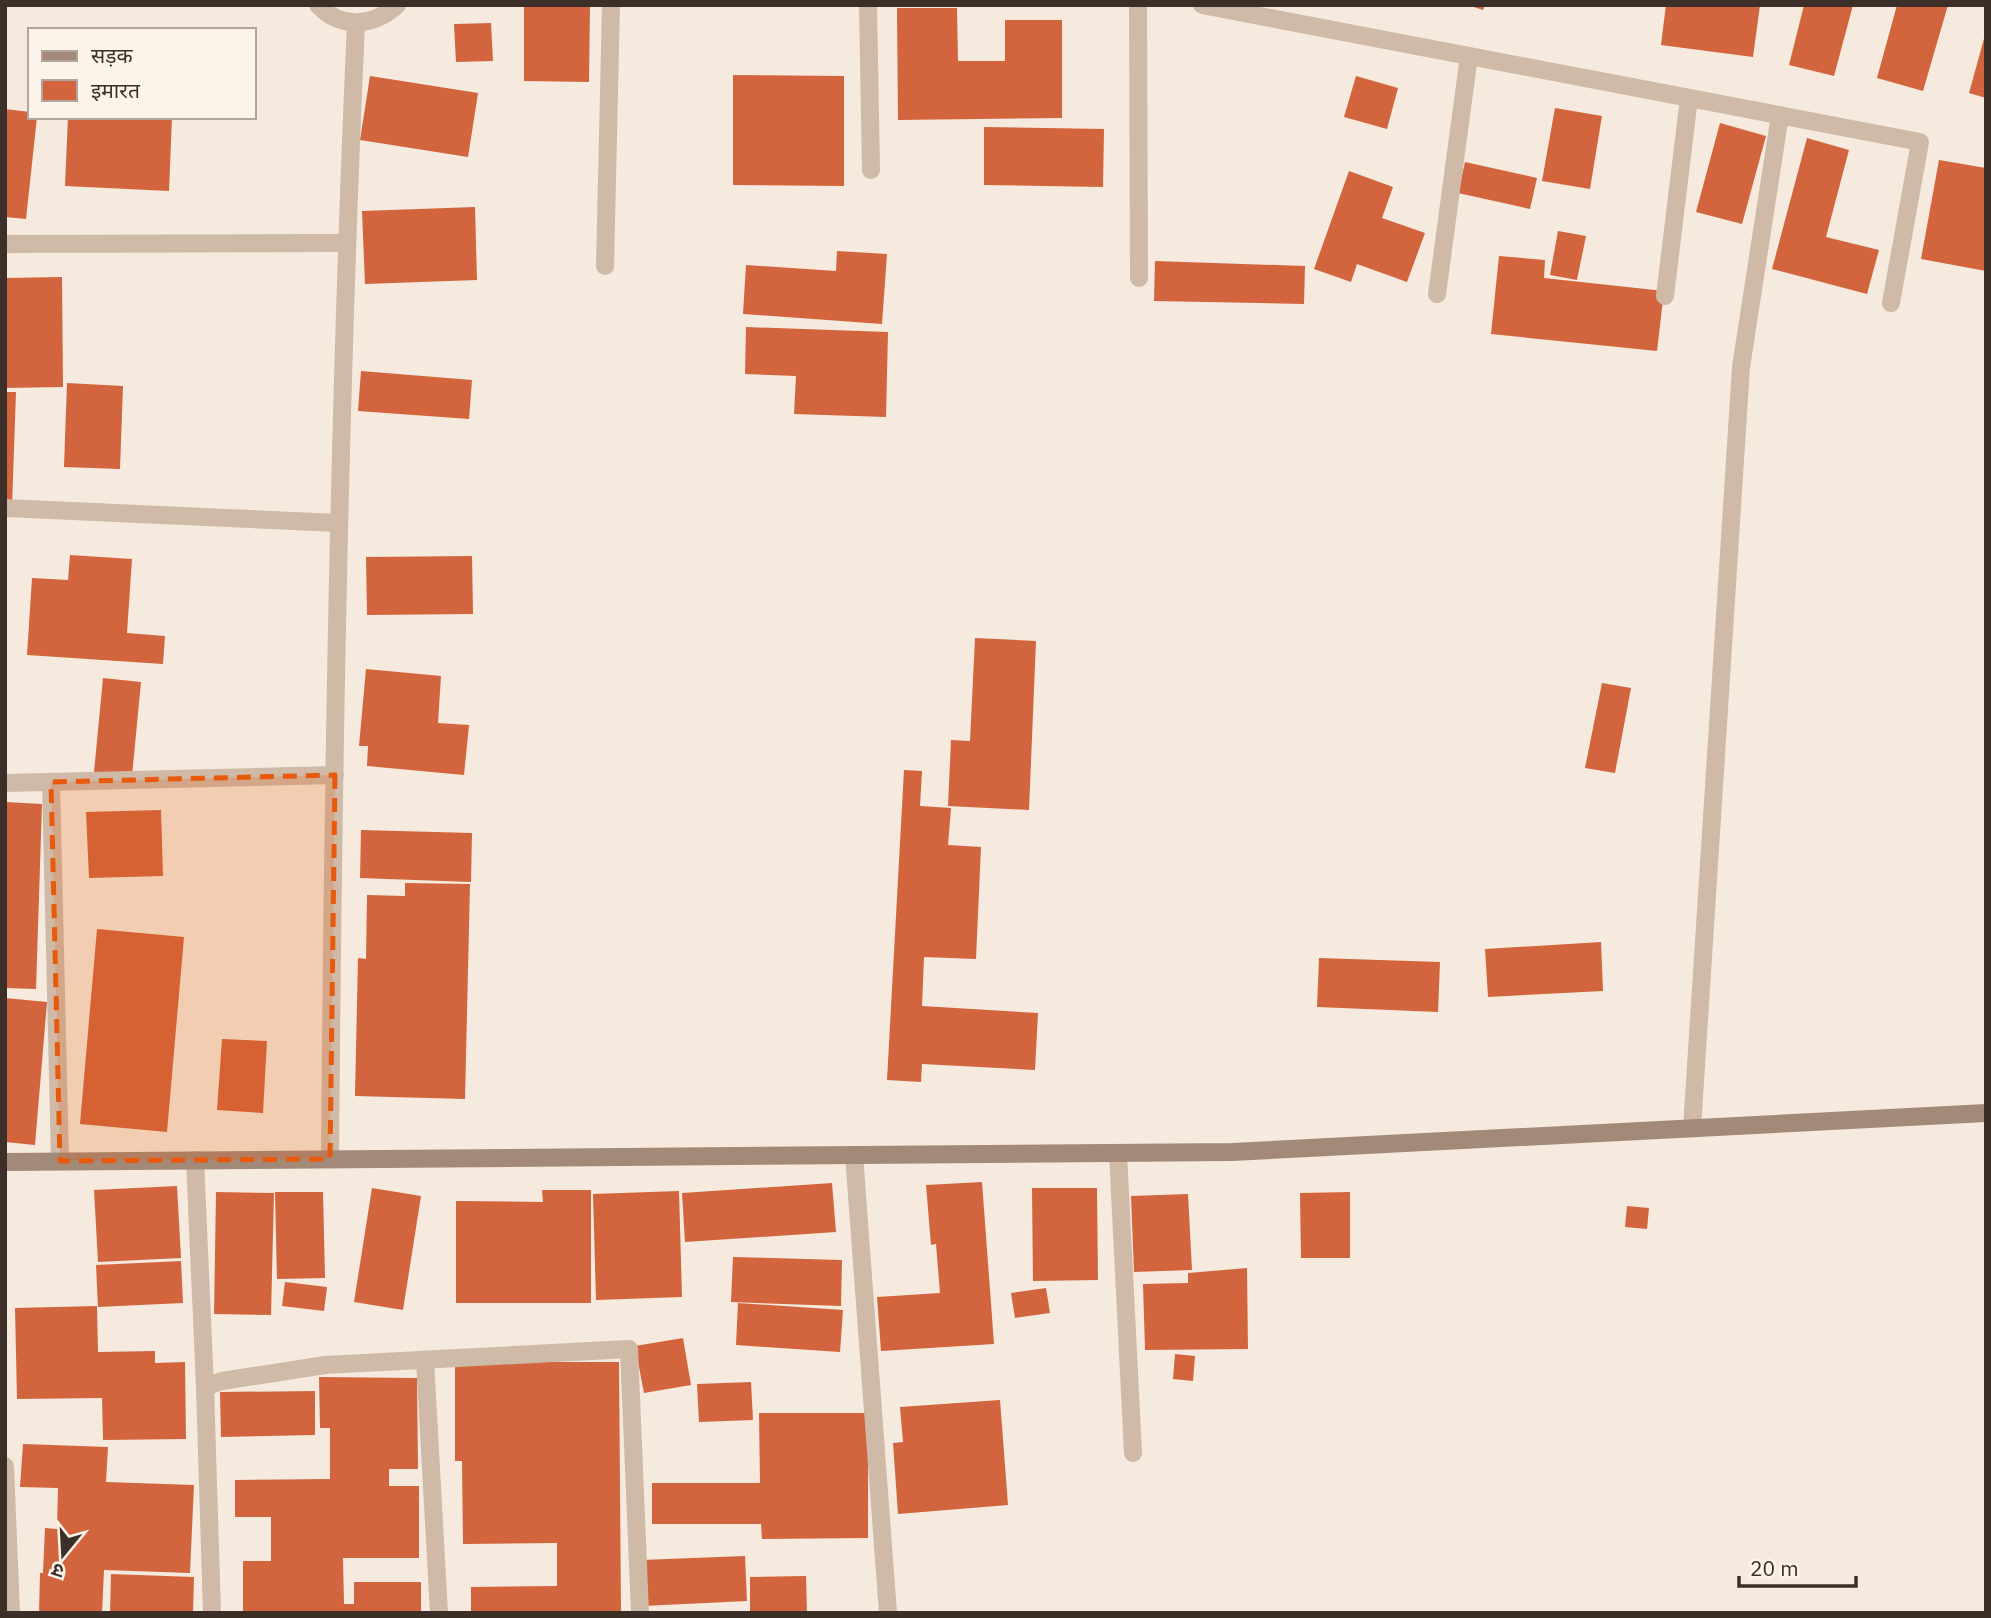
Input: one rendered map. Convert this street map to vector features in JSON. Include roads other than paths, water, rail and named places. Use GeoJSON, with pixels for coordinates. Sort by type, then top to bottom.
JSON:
{"type":"FeatureCollection","features":[{"type":"Feature","properties":{"kind":"street"},"geometry":{"type":"LineString","coordinates":[[318,5],[338,19],[356,23],[373,21],[388,14],[397,5]]}},
{"type":"Feature","properties":{"kind":"street"},"geometry":{"type":"LineString","coordinates":[[605,265],[611,5]]}},
{"type":"Feature","properties":{"kind":"street"},"geometry":{"type":"LineString","coordinates":[[868,5],[871,170]]}},
{"type":"Feature","properties":{"kind":"street"},"geometry":{"type":"LineString","coordinates":[[1139,5],[1139,278]]}},
{"type":"Feature","properties":{"kind":"street"},"geometry":{"type":"LineString","coordinates":[[1202,5],[1920,142],[1891,303]]}},
{"type":"Feature","properties":{"kind":"street"},"geometry":{"type":"LineString","coordinates":[[330,1159],[338,523],[356,23]]}},
{"type":"Feature","properties":{"kind":"street"},"geometry":{"type":"LineString","coordinates":[[1437,294],[1469,56]]}},
{"type":"Feature","properties":{"kind":"street"},"geometry":{"type":"LineString","coordinates":[[1665,296],[1689,97]]}},
{"type":"Feature","properties":{"kind":"street"},"geometry":{"type":"LineString","coordinates":[[1692,1128],[1741,368],[1780,115]]}},
{"type":"Feature","properties":{"kind":"street"},"geometry":{"type":"LineString","coordinates":[[5,244],[346,243]]}},
{"type":"Feature","properties":{"kind":"street"},"geometry":{"type":"LineString","coordinates":[[5,508],[338,523]]}},
{"type":"Feature","properties":{"kind":"street"},"geometry":{"type":"LineString","coordinates":[[5,783],[335,775]]}},
{"type":"Feature","properties":{"kind":"street"},"geometry":{"type":"LineString","coordinates":[[51,782],[61,1161]]}},
{"type":"Feature","properties":{"kind":"street"},"geometry":{"type":"LineString","coordinates":[[5,1162],[1232,1152],[1986,1113]]}},
{"type":"Feature","properties":{"kind":"street"},"geometry":{"type":"LineString","coordinates":[[1118,1153],[1133,1452]]}},
{"type":"Feature","properties":{"kind":"street"},"geometry":{"type":"LineString","coordinates":[[854,1154],[888,1613]]}},
{"type":"Feature","properties":{"kind":"street"},"geometry":{"type":"LineString","coordinates":[[195,1160],[212,1613]]}},
{"type":"Feature","properties":{"kind":"street"},"geometry":{"type":"LineString","coordinates":[[205,1387],[222,1381],[324,1365],[629,1349],[640,1613]]}},
{"type":"Feature","properties":{"kind":"street"},"geometry":{"type":"LineString","coordinates":[[425,1360],[439,1613]]}},
{"type":"Feature","properties":{"kind":"street"},"geometry":{"type":"LineString","coordinates":[[5,1466],[11,1613]]}}]}
